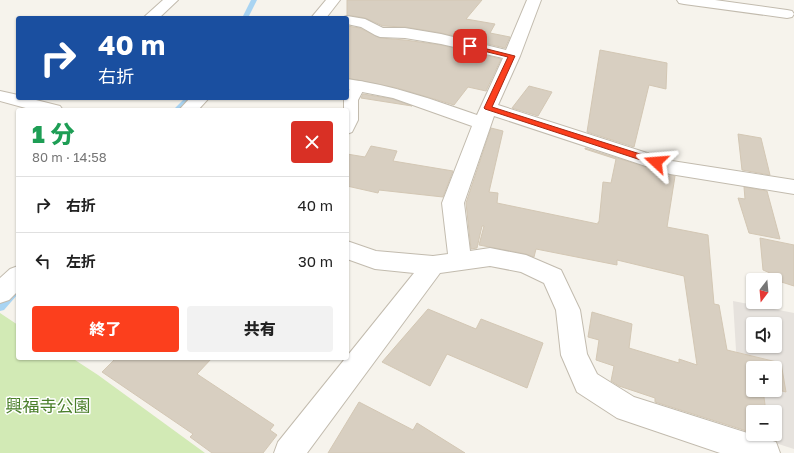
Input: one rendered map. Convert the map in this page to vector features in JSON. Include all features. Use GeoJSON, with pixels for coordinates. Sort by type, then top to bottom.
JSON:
{"type":"FeatureCollection","features":[{"type":"Feature","properties":{"kind":"street"},"geometry":{"type":"LineString","coordinates":[[152,16],[171,0]]}},
{"type":"Feature","properties":{"kind":"street"},"geometry":{"type":"LineString","coordinates":[[324,16],[333,0]]}},
{"type":"Feature","properties":{"kind":"street"},"geometry":{"type":"LineString","coordinates":[[460,260],[453,203],[485,115],[512,56],[534,0]]}},
{"type":"Feature","properties":{"kind":"street"},"geometry":{"type":"LineString","coordinates":[[684,0],[789,20],[781,0]]}},
{"type":"Feature","properties":{"kind":"street"},"geometry":{"type":"LineString","coordinates":[[349,20],[365,23],[380,32],[405,33],[441,39],[512,56]]}},
{"type":"Feature","properties":{"kind":"street"},"geometry":{"type":"LineString","coordinates":[[353,84],[485,115],[670,167],[794,187]]}},
{"type":"Feature","properties":{"kind":"street"},"geometry":{"type":"LineString","coordinates":[[0,96],[16,99]]}},
{"type":"Feature","properties":{"kind":"street"},"geometry":{"type":"LineString","coordinates":[[22,100],[49,105]]}},
{"type":"Feature","properties":{"kind":"street"},"geometry":{"type":"LineString","coordinates":[[190,108],[198,100]]}},
{"type":"Feature","properties":{"kind":"street"},"geometry":{"type":"LineString","coordinates":[[349,251],[375,260],[433,265],[490,257],[526,264],[553,277],[568,310],[574,355],[587,382],[627,408],[765,453]]}},
{"type":"Feature","properties":{"kind":"street"},"geometry":{"type":"LineString","coordinates":[[288,453],[433,265]]}},
{"type":"Feature","properties":{"kind":"street"},"geometry":{"type":"LineString","coordinates":[[0,294],[16,278]]}},
{"type":"Feature","properties":{"kind":"lane"},"geometry":{"type":"LineString","coordinates":[[349,123],[353,84]]}},
{"type":"Feature","properties":{"kind":"shaded area"},"geometry":{"type":"Polygon","coordinates":[[[733,301],[746,304],[746,309],[774,309],[794,313],[794,449],[769,441],[782,441],[782,405],[746,405],[746,434],[741,432],[733,301]]]}},
{"type":"Feature","properties":{"kind":"green space","name":"興福寺公園"},"geometry":{"type":"Polygon","coordinates":[[[0,313],[16,324],[16,360],[75,360],[205,453],[0,453],[0,313]]]}},
{"type":"Feature","properties":{"kind":"building"},"geometry":{"type":"Polygon","coordinates":[[[347,0],[482,0],[466,19],[495,24],[490,33],[510,37],[505,48],[441,33],[405,27],[383,26],[365,18],[347,15],[347,0]]]}},
{"type":"Feature","properties":{"kind":"building"},"geometry":{"type":"Polygon","coordinates":[[[349,26],[360,28],[380,38],[441,45],[501,59],[486,91],[468,87],[454,105],[397,88],[349,78],[349,26]]]}},
{"type":"Feature","properties":{"kind":"building"},"geometry":{"type":"Polygon","coordinates":[[[600,50],[667,63],[666,89],[649,85],[634,147],[587,132],[600,50]]]}},
{"type":"Feature","properties":{"kind":"building"},"geometry":{"type":"Polygon","coordinates":[[[529,86],[552,92],[538,116],[512,108],[529,86]]]}},
{"type":"Feature","properties":{"kind":"building"},"geometry":{"type":"Polygon","coordinates":[[[363,94],[393,99],[412,106],[361,98],[363,94]]]}},
{"type":"Feature","properties":{"kind":"building"},"geometry":{"type":"Polygon","coordinates":[[[491,128],[503,131],[489,192],[498,193],[497,203],[598,224],[603,182],[611,183],[616,159],[585,148],[675,176],[667,227],[708,235],[714,304],[719,305],[727,350],[773,361],[746,361],[746,397],[764,397],[765,405],[746,405],[746,431],[655,402],[655,398],[619,386],[611,381],[614,366],[596,360],[599,340],[588,337],[592,312],[632,324],[629,348],[679,363],[679,359],[697,365],[684,276],[617,260],[617,265],[536,249],[534,257],[526,254],[479,245],[484,226],[482,226],[477,248],[471,249],[466,203],[491,128]]]}},
{"type":"Feature","properties":{"kind":"building"},"geometry":{"type":"Polygon","coordinates":[[[738,134],[761,138],[770,175],[742,170],[738,134]]]}},
{"type":"Feature","properties":{"kind":"building"},"geometry":{"type":"Polygon","coordinates":[[[371,146],[397,151],[393,161],[453,171],[443,197],[379,190],[378,193],[349,186],[349,154],[365,157],[371,146]]]}},
{"type":"Feature","properties":{"kind":"building"},"geometry":{"type":"Polygon","coordinates":[[[744,187],[767,191],[780,239],[749,233],[738,198],[745,199],[744,187]]]}},
{"type":"Feature","properties":{"kind":"building"},"geometry":{"type":"Polygon","coordinates":[[[760,238],[794,245],[794,286],[782,282],[782,273],[770,273],[763,270],[760,238]]]}},
{"type":"Feature","properties":{"kind":"building"},"geometry":{"type":"Polygon","coordinates":[[[428,309],[476,329],[481,319],[543,343],[527,388],[447,354],[430,386],[382,362],[428,309]]]}},
{"type":"Feature","properties":{"kind":"building"},"geometry":{"type":"Polygon","coordinates":[[[114,360],[210,360],[197,374],[274,425],[270,430],[277,435],[263,453],[212,453],[190,437],[193,434],[102,372],[114,360]]]}},
{"type":"Feature","properties":{"kind":"building"},"geometry":{"type":"Polygon","coordinates":[[[782,369],[786,392],[782,391],[782,369]]]}},
{"type":"Feature","properties":{"kind":"building"},"geometry":{"type":"Polygon","coordinates":[[[359,402],[413,430],[417,423],[465,453],[328,453],[359,402]]]}},
{"type":"Feature","properties":{"kind":"waterway"},"geometry":{"type":"LineString","coordinates":[[246,16],[254,0]]}},
{"type":"Feature","properties":{"kind":"waterway"},"geometry":{"type":"LineString","coordinates":[[179,108],[187,100]]}},
{"type":"Feature","properties":{"kind":"waterway"},"geometry":{"type":"LineString","coordinates":[[0,307],[16,289]]}},
{"type":"Feature","properties":{"kind":"route"},"geometry":{"type":"LineString","coordinates":[[470,46],[512,56],[488,108],[656,162]]}}]}
